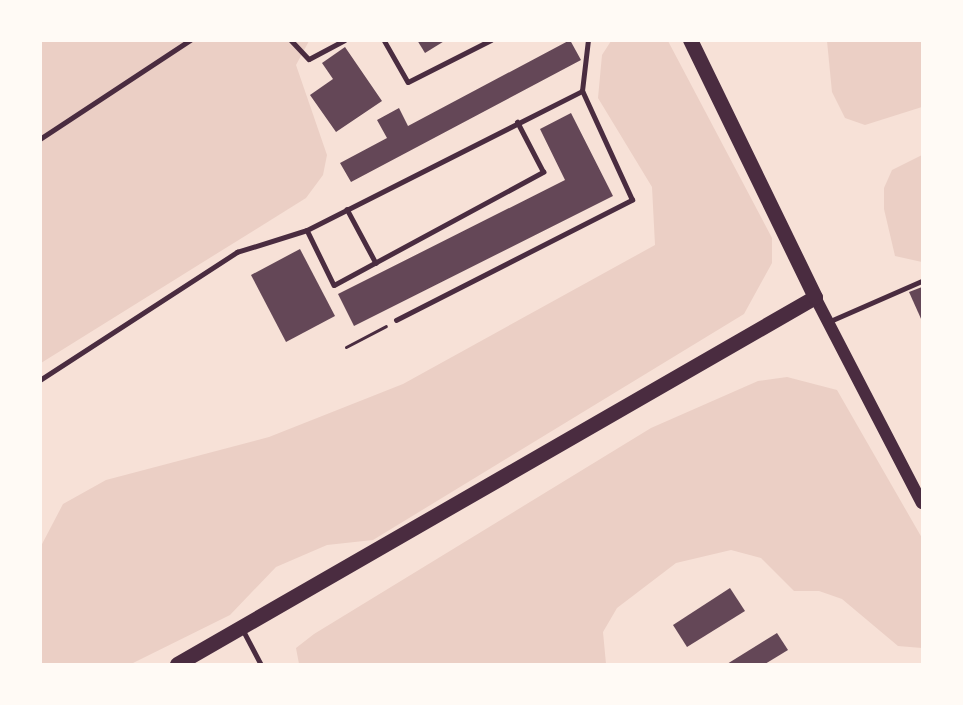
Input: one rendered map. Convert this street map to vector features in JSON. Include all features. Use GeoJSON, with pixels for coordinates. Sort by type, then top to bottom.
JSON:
{"type":"FeatureCollection","features":[{"type":"Feature","properties":{"kind":"main road"},"geometry":{"type":"LineString","coordinates":[[694,42],[815,297],[922,503]]}},
{"type":"Feature","properties":{"kind":"main road"},"geometry":{"type":"LineString","coordinates":[[177,664],[815,297]]}},
{"type":"Feature","properties":{"kind":"lane"},"geometry":{"type":"LineString","coordinates":[[40,139],[190,40]]}},
{"type":"Feature","properties":{"kind":"lane"},"geometry":{"type":"LineString","coordinates":[[291,40],[309,59],[344,40]]}},
{"type":"Feature","properties":{"kind":"lane"},"geometry":{"type":"LineString","coordinates":[[384,40],[408,82],[490,40]]}},
{"type":"Feature","properties":{"kind":"lane"},"geometry":{"type":"LineString","coordinates":[[396,320],[632,200],[582,91],[588,40]]}},
{"type":"Feature","properties":{"kind":"lane"},"geometry":{"type":"LineString","coordinates":[[40,380],[237,252],[307,230],[582,91]]}},
{"type":"Feature","properties":{"kind":"lane"},"geometry":{"type":"LineString","coordinates":[[307,230],[334,285],[543,172],[517,122]]}},
{"type":"Feature","properties":{"kind":"lane"},"geometry":{"type":"LineString","coordinates":[[347,209],[376,263]]}},
{"type":"Feature","properties":{"kind":"lane"},"geometry":{"type":"LineString","coordinates":[[828,322],[922,281]]}},
{"type":"Feature","properties":{"kind":"lane"},"geometry":{"type":"LineString","coordinates":[[242,628],[261,664]]}},
{"type":"Feature","properties":{"kind":"path"},"geometry":{"type":"LineString","coordinates":[[346,347],[396,320]]}},
{"type":"Feature","properties":{"kind":"shaded area"},"geometry":{"type":"Polygon","coordinates":[[[41,41],[309,41],[296,65],[327,155],[323,175],[306,198],[41,363],[41,41]]]}},
{"type":"Feature","properties":{"kind":"shaded area"},"geometry":{"type":"Polygon","coordinates":[[[611,41],[668,41],[772,238],[772,263],[744,314],[373,540],[327,545],[276,567],[230,615],[131,664],[41,664],[41,546],[63,504],[106,480],[269,437],[403,384],[655,245],[652,187],[598,98],[602,55],[611,41]]]}},
{"type":"Feature","properties":{"kind":"shaded area"},"geometry":{"type":"Polygon","coordinates":[[[827,41],[922,41],[922,107],[865,125],[845,118],[832,92],[827,41]]]}},
{"type":"Feature","properties":{"kind":"shaded area"},"geometry":{"type":"Polygon","coordinates":[[[922,155],[922,262],[895,256],[884,209],[884,188],[892,170],[922,155]]]}},
{"type":"Feature","properties":{"kind":"shaded area"},"geometry":{"type":"Polygon","coordinates":[[[787,377],[837,390],[922,538],[922,648],[898,646],[842,599],[819,591],[794,591],[761,558],[731,550],[676,563],[617,608],[603,632],[606,664],[299,664],[296,648],[314,634],[651,428],[758,381],[787,377]]]}},
{"type":"Feature","properties":{"kind":"building"},"geometry":{"type":"Polygon","coordinates":[[[417,40],[446,40],[425,53],[417,40]]]}},
{"type":"Feature","properties":{"kind":"building"},"geometry":{"type":"Polygon","coordinates":[[[570,40],[581,60],[351,182],[340,163],[387,138],[377,120],[399,108],[408,126],[570,40]]]}},
{"type":"Feature","properties":{"kind":"building"},"geometry":{"type":"Polygon","coordinates":[[[345,47],[382,101],[336,132],[310,95],[333,79],[322,63],[345,47]]]}},
{"type":"Feature","properties":{"kind":"building"},"geometry":{"type":"Polygon","coordinates":[[[571,113],[613,196],[354,326],[338,294],[565,180],[540,129],[571,113]]]}},
{"type":"Feature","properties":{"kind":"building"},"geometry":{"type":"Polygon","coordinates":[[[300,249],[335,316],[286,342],[251,275],[300,249]]]}},
{"type":"Feature","properties":{"kind":"building"},"geometry":{"type":"Polygon","coordinates":[[[922,287],[922,321],[909,292],[922,287]]]}},
{"type":"Feature","properties":{"kind":"building"},"geometry":{"type":"Polygon","coordinates":[[[730,588],[745,611],[687,647],[673,625],[730,588]]]}},
{"type":"Feature","properties":{"kind":"building"},"geometry":{"type":"Polygon","coordinates":[[[777,633],[788,650],[765,664],[727,664],[777,633]]]}}]}
